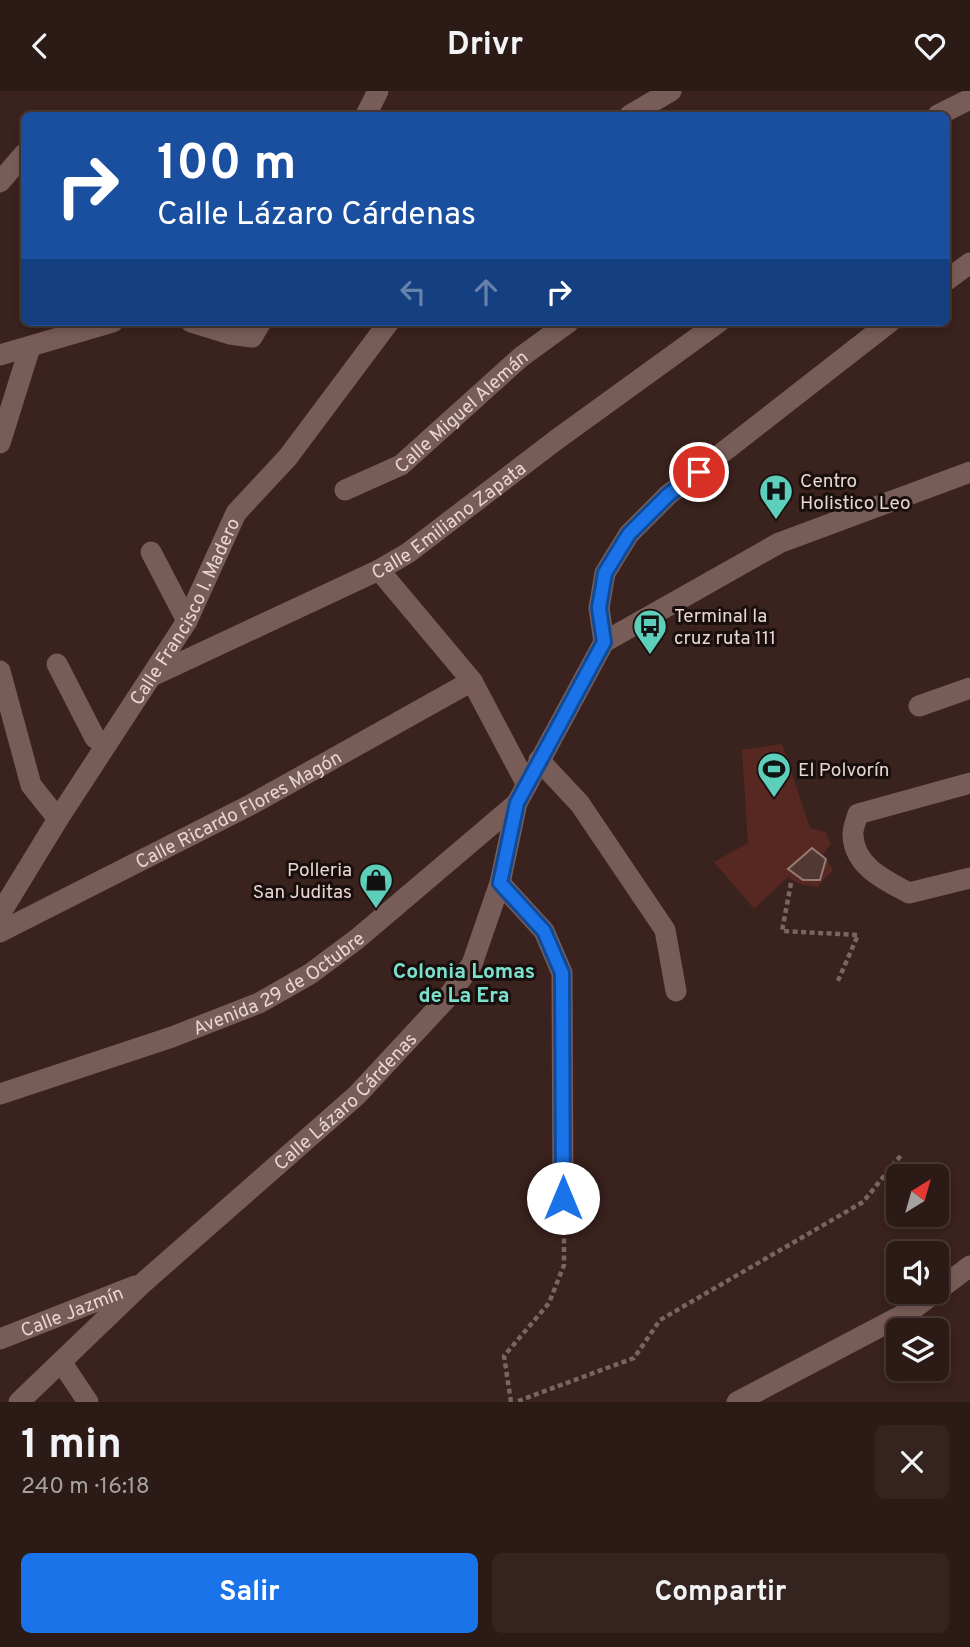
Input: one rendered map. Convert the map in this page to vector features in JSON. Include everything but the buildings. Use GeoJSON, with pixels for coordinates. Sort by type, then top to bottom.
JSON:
{"type":"FeatureCollection","features":[{"type":"Feature","properties":{"kind":"street"},"geometry":{"type":"LineString","coordinates":[[368,112],[379,91]]}},
{"type":"Feature","properties":{"kind":"street"},"geometry":{"type":"LineString","coordinates":[[635,112],[671,91]]}},
{"type":"Feature","properties":{"kind":"street"},"geometry":{"type":"LineString","coordinates":[[944,112],[970,99]]}},
{"type":"Feature","properties":{"kind":"street"},"geometry":{"type":"LineString","coordinates":[[0,182],[21,157]]}},
{"type":"Feature","properties":{"kind":"street"},"geometry":{"type":"LineString","coordinates":[[950,278],[970,263]]}},
{"type":"Feature","properties":{"kind":"street"},"geometry":{"type":"LineString","coordinates":[[0,355],[100,326]]}},
{"type":"Feature","properties":{"kind":"street"},"geometry":{"type":"LineString","coordinates":[[204,326],[251,337],[258,326]]}},
{"type":"Feature","properties":{"kind":"street","name":"Calle Francisco I. Madero"},"geometry":{"type":"LineString","coordinates":[[0,914],[58,819],[187,621],[236,513],[288,457],[386,326]]}},
{"type":"Feature","properties":{"kind":"street","name":"Calle Miguel Alemán"},"geometry":{"type":"LineString","coordinates":[[345,490],[401,465],[522,357],[564,326]]}},
{"type":"Feature","properties":{"kind":"street","name":"Calle Emiliano Zapata"},"geometry":{"type":"LineString","coordinates":[[152,676],[379,570],[408,553],[556,440],[713,326]]}},
{"type":"Feature","properties":{"kind":"street"},"geometry":{"type":"LineString","coordinates":[[885,326],[668,495],[629,534],[605,573],[599,608],[604,642],[779,543],[970,472]]}},
{"type":"Feature","properties":{"kind":"street"},"geometry":{"type":"LineString","coordinates":[[0,443],[30,347]]}},
{"type":"Feature","properties":{"kind":"street"},"geometry":{"type":"LineString","coordinates":[[151,552],[187,621]]}},
{"type":"Feature","properties":{"kind":"street"},"geometry":{"type":"LineString","coordinates":[[379,570],[472,681],[522,794]]}},
{"type":"Feature","properties":{"kind":"street","name":"Calle Lázaro Cárdenas"},"geometry":{"type":"LineString","coordinates":[[19,1402],[144,1282],[357,1094],[447,998],[472,964],[500,883],[522,794],[604,642]]}},
{"type":"Feature","properties":{"kind":"street"},"geometry":{"type":"LineString","coordinates":[[57,664],[95,738],[107,743]]}},
{"type":"Feature","properties":{"kind":"street"},"geometry":{"type":"LineString","coordinates":[[0,671],[31,785],[58,819]]}},
{"type":"Feature","properties":{"kind":"street","name":"Calle Ricardo Flores Magón"},"geometry":{"type":"LineString","coordinates":[[0,932],[252,804],[472,681]]}},
{"type":"Feature","properties":{"kind":"street"},"geometry":{"type":"LineString","coordinates":[[919,706],[970,688]]}},
{"type":"Feature","properties":{"kind":"street"},"geometry":{"type":"LineString","coordinates":[[539,760],[580,804],[665,930],[676,991]]}},
{"type":"Feature","properties":{"kind":"street"},"geometry":{"type":"LineString","coordinates":[[970,783],[858,814],[852,835],[860,860],[877,875],[909,893],[970,878]]}},
{"type":"Feature","properties":{"kind":"street","name":"Avenida 29 de Octubre"},"geometry":{"type":"LineString","coordinates":[[0,1094],[172,1037],[259,1003],[310,974],[357,939],[522,794]]}},
{"type":"Feature","properties":{"kind":"street"},"geometry":{"type":"LineString","coordinates":[[500,883],[544,931],[562,973],[564,1204]]}},
{"type":"Feature","properties":{"kind":"street"},"geometry":{"type":"LineString","coordinates":[[737,1402],[912,1310],[970,1266]]}},
{"type":"Feature","properties":{"kind":"street","name":"Calle Jazmín"},"geometry":{"type":"LineString","coordinates":[[0,1339],[144,1282]]}},
{"type":"Feature","properties":{"kind":"street"},"geometry":{"type":"LineString","coordinates":[[62,1363],[88,1402]]}},
{"type":"Feature","properties":{"kind":"path"},"geometry":{"type":"LineString","coordinates":[[791,883],[782,931],[858,935],[837,983]]}},
{"type":"Feature","properties":{"kind":"path"},"geometry":{"type":"LineString","coordinates":[[518,1401],[634,1358],[660,1320],[863,1202],[902,1154]]}},
{"type":"Feature","properties":{"kind":"path"},"geometry":{"type":"LineString","coordinates":[[511,1402],[503,1356],[549,1303],[564,1265],[564,1204]]}},
{"type":"Feature","properties":{"kind":"shaded area","name":"El Polvorín"},"geometry":{"type":"Polygon","coordinates":[[[782,744],[810,828],[826,832],[831,844],[823,854],[833,870],[817,887],[799,884],[788,877],[754,909],[714,862],[748,843],[742,750],[782,744]]]}},
{"type":"Feature","properties":{"kind":"place","name":"Centro Holistico Leo"},"geometry":{"type":"Point","coordinates":[776,521]}},
{"type":"Feature","properties":{"kind":"place","name":"Terminal la cruz ruta 111"},"geometry":{"type":"Point","coordinates":[650,656]}},
{"type":"Feature","properties":{"kind":"place","name":"El Polvorín"},"geometry":{"type":"Point","coordinates":[774,799]}},
{"type":"Feature","properties":{"kind":"place","name":"Polleria San Juditas"},"geometry":{"type":"Point","coordinates":[376,910]}},
{"type":"Feature","properties":{"kind":"district","name":"Colonia Lomas de La Era"},"geometry":{"type":"Point","coordinates":[464,983]}},
{"type":"Feature","properties":{"kind":"route"},"geometry":{"type":"LineString","coordinates":[[563,1198],[562,973],[544,931],[500,883],[517,803],[604,642],[599,608],[605,573],[629,534],[668,495],[699,472]]}}]}
